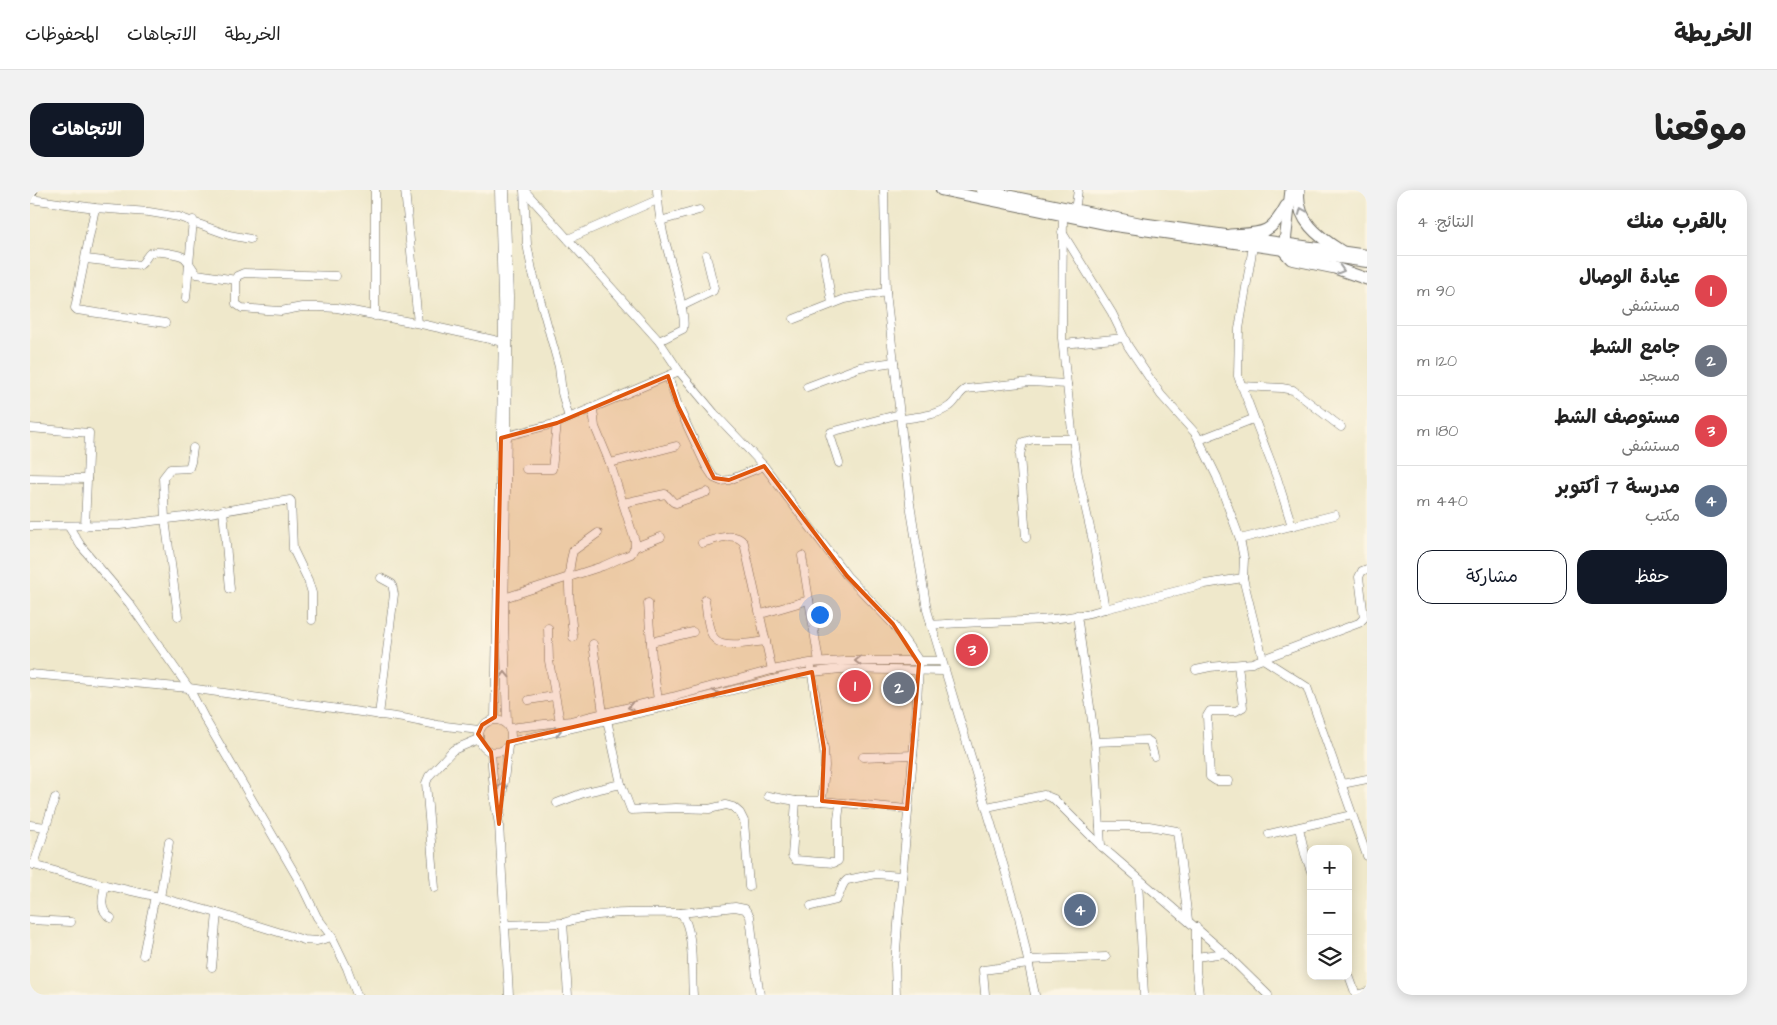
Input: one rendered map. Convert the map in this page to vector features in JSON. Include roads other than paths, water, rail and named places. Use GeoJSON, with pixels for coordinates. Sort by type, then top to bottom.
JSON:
{"type":"FeatureCollection","features":[{"type":"Feature","properties":{"kind":"highway"},"geometry":{"type":"LineString","coordinates":[[1291,190],[1284,246],[1292,259],[1335,268],[1367,279]]}},
{"type":"Feature","properties":{"kind":"highway"},"geometry":{"type":"LineString","coordinates":[[1298,190],[1300,209],[1310,228],[1322,239],[1341,251]]}},
{"type":"Feature","properties":{"kind":"highway"},"geometry":{"type":"LineString","coordinates":[[1230,235],[1266,231],[1280,217],[1288,202]]}},
{"type":"Feature","properties":{"kind":"main road"},"geometry":{"type":"LineString","coordinates":[[30,197],[32,190]]}},
{"type":"Feature","properties":{"kind":"main road"},"geometry":{"type":"LineString","coordinates":[[941,190],[1115,226],[1254,246],[1284,246],[1367,255]]}},
{"type":"Feature","properties":{"kind":"main road"},"geometry":{"type":"LineString","coordinates":[[982,190],[1075,210],[1230,235],[1367,262]]}},
{"type":"Feature","properties":{"kind":"street"},"geometry":{"type":"LineString","coordinates":[[374,190],[375,316]]}},
{"type":"Feature","properties":{"kind":"street"},"geometry":{"type":"LineString","coordinates":[[405,190],[418,323]]}},
{"type":"Feature","properties":{"kind":"street"},"geometry":{"type":"LineString","coordinates":[[499,190],[503,342],[504,598],[508,726]]}},
{"type":"Feature","properties":{"kind":"street"},"geometry":{"type":"LineString","coordinates":[[495,719],[509,297],[505,190]]}},
{"type":"Feature","properties":{"kind":"street"},"geometry":{"type":"LineString","coordinates":[[569,418],[562,393],[559,367],[532,270],[527,244],[524,190],[658,341],[679,371],[714,413],[764,466],[847,576],[893,624],[918,660],[919,670],[913,755],[895,964],[896,995]]}},
{"type":"Feature","properties":{"kind":"street"},"geometry":{"type":"LineString","coordinates":[[657,190],[660,221],[685,324],[683,328],[658,341]]}},
{"type":"Feature","properties":{"kind":"street"},"geometry":{"type":"LineString","coordinates":[[884,190],[886,292],[910,504],[925,601],[944,671],[1019,917],[1036,995]]}},
{"type":"Feature","properties":{"kind":"street"},"geometry":{"type":"LineString","coordinates":[[1075,210],[1078,190]]}},
{"type":"Feature","properties":{"kind":"street"},"geometry":{"type":"LineString","coordinates":[[30,197],[95,208],[149,212],[193,220],[229,235],[250,239]]}},
{"type":"Feature","properties":{"kind":"street"},"geometry":{"type":"LineString","coordinates":[[568,239],[603,222],[657,200]]}},
{"type":"Feature","properties":{"kind":"street"},"geometry":{"type":"LineString","coordinates":[[95,208],[75,308],[77,310],[165,323]]}},
{"type":"Feature","properties":{"kind":"street"},"geometry":{"type":"LineString","coordinates":[[660,221],[699,210]]}},
{"type":"Feature","properties":{"kind":"street"},"geometry":{"type":"LineString","coordinates":[[1063,215],[1063,344],[1066,384],[1078,475],[1093,541],[1105,609]]}},
{"type":"Feature","properties":{"kind":"street"},"geometry":{"type":"LineString","coordinates":[[186,298],[193,220]]}},
{"type":"Feature","properties":{"kind":"street"},"geometry":{"type":"LineString","coordinates":[[1062,232],[1112,313],[1124,338],[1161,395],[1199,440],[1217,477],[1240,539],[1244,559],[1243,578],[1264,659],[1307,687],[1352,815],[1364,840],[1367,856]]}},
{"type":"Feature","properties":{"kind":"street"},"geometry":{"type":"LineString","coordinates":[[1254,246],[1238,338],[1237,368],[1241,386],[1277,478],[1292,526]]}},
{"type":"Feature","properties":{"kind":"street"},"geometry":{"type":"LineString","coordinates":[[86,259],[140,265],[145,262],[149,254],[161,252],[182,256],[197,274],[236,280]]}},
{"type":"Feature","properties":{"kind":"street"},"geometry":{"type":"LineString","coordinates":[[682,306],[713,291],[714,288],[706,255]]}},
{"type":"Feature","properties":{"kind":"street"},"geometry":{"type":"LineString","coordinates":[[824,257],[832,303]]}},
{"type":"Feature","properties":{"kind":"street"},"geometry":{"type":"LineString","coordinates":[[336,276],[244,273],[237,276],[236,304],[242,308],[281,311],[319,306],[337,308],[418,323],[503,342]]}},
{"type":"Feature","properties":{"kind":"street"},"geometry":{"type":"LineString","coordinates":[[794,318],[856,296],[886,292]]}},
{"type":"Feature","properties":{"kind":"street"},"geometry":{"type":"LineString","coordinates":[[1063,344],[1124,338]]}},
{"type":"Feature","properties":{"kind":"street"},"geometry":{"type":"LineString","coordinates":[[807,387],[860,366],[894,362]]}},
{"type":"Feature","properties":{"kind":"street"},"geometry":{"type":"LineString","coordinates":[[504,437],[557,422],[593,409],[679,371]]}},
{"type":"Feature","properties":{"kind":"street"},"geometry":{"type":"LineString","coordinates":[[668,376],[678,406],[706,466],[714,478],[721,482],[764,466]]}},
{"type":"Feature","properties":{"kind":"street"},"geometry":{"type":"LineString","coordinates":[[838,463],[830,432],[900,416],[929,415],[950,406],[966,389],[1030,382],[1066,384]]}},
{"type":"Feature","properties":{"kind":"street"},"geometry":{"type":"LineString","coordinates":[[1241,386],[1293,390],[1341,427]]}},
{"type":"Feature","properties":{"kind":"street"},"geometry":{"type":"LineString","coordinates":[[593,409],[595,427],[610,464],[635,541],[635,547]]}},
{"type":"Feature","properties":{"kind":"street"},"geometry":{"type":"LineString","coordinates":[[1199,440],[1253,419]]}},
{"type":"Feature","properties":{"kind":"street"},"geometry":{"type":"LineString","coordinates":[[526,468],[552,468],[557,422]]}},
{"type":"Feature","properties":{"kind":"street"},"geometry":{"type":"LineString","coordinates":[[30,428],[89,433],[85,526]]}},
{"type":"Feature","properties":{"kind":"street"},"geometry":{"type":"LineString","coordinates":[[1026,538],[1020,456],[1022,442],[1034,439],[1073,439]]}},
{"type":"Feature","properties":{"kind":"street"},"geometry":{"type":"LineString","coordinates":[[610,464],[676,446]]}},
{"type":"Feature","properties":{"kind":"street"},"geometry":{"type":"LineString","coordinates":[[178,616],[165,519],[163,478],[170,468],[189,468],[193,448]]}},
{"type":"Feature","properties":{"kind":"street"},"geometry":{"type":"LineString","coordinates":[[30,478],[87,479]]}},
{"type":"Feature","properties":{"kind":"street"},"geometry":{"type":"LineString","coordinates":[[623,503],[665,494],[676,504],[707,492]]}},
{"type":"Feature","properties":{"kind":"street"},"geometry":{"type":"LineString","coordinates":[[30,526],[120,525],[288,500],[291,502],[293,549],[308,580],[312,594],[312,620]]}},
{"type":"Feature","properties":{"kind":"street"},"geometry":{"type":"LineString","coordinates":[[223,510],[230,589]]}},
{"type":"Feature","properties":{"kind":"street"},"geometry":{"type":"LineString","coordinates":[[1240,539],[1335,515]]}},
{"type":"Feature","properties":{"kind":"street"},"geometry":{"type":"LineString","coordinates":[[69,526],[81,546],[129,603],[189,688],[301,884],[317,916],[332,938],[347,968],[357,995]]}},
{"type":"Feature","properties":{"kind":"street"},"geometry":{"type":"LineString","coordinates":[[573,637],[568,577],[573,551],[598,532]]}},
{"type":"Feature","properties":{"kind":"street"},"geometry":{"type":"LineString","coordinates":[[702,543],[735,536],[740,538],[747,555],[772,670]]}},
{"type":"Feature","properties":{"kind":"street"},"geometry":{"type":"LineString","coordinates":[[504,598],[604,566],[630,554],[635,547],[661,537]]}},
{"type":"Feature","properties":{"kind":"street"},"geometry":{"type":"LineString","coordinates":[[802,556],[814,662],[812,672],[824,748],[825,766],[822,801]]}},
{"type":"Feature","properties":{"kind":"street"},"geometry":{"type":"LineString","coordinates":[[1196,670],[1238,665],[1264,659],[1362,621],[1364,615],[1359,577],[1362,571],[1367,568]]}},
{"type":"Feature","properties":{"kind":"street"},"geometry":{"type":"LineString","coordinates":[[379,715],[394,594],[392,584],[381,578]]}},
{"type":"Feature","properties":{"kind":"street"},"geometry":{"type":"LineString","coordinates":[[931,625],[1042,620],[1077,615],[1205,584],[1243,578]]}},
{"type":"Feature","properties":{"kind":"street"},"geometry":{"type":"LineString","coordinates":[[705,600],[714,638],[718,642],[729,644],[766,641]]}},
{"type":"Feature","properties":{"kind":"street"},"geometry":{"type":"LineString","coordinates":[[761,614],[808,600]]}},
{"type":"Feature","properties":{"kind":"street"},"geometry":{"type":"LineString","coordinates":[[648,604],[658,700]]}},
{"type":"Feature","properties":{"kind":"street"},"geometry":{"type":"LineString","coordinates":[[1077,615],[1095,742],[1101,846]]}},
{"type":"Feature","properties":{"kind":"street"},"geometry":{"type":"LineString","coordinates":[[548,628],[549,661],[560,722]]}},
{"type":"Feature","properties":{"kind":"street"},"geometry":{"type":"LineString","coordinates":[[651,642],[693,632]]}},
{"type":"Feature","properties":{"kind":"street"},"geometry":{"type":"LineString","coordinates":[[593,644],[605,717],[621,784],[630,810],[676,808],[697,810],[726,805],[733,807],[740,813],[744,821],[749,887]]}},
{"type":"Feature","properties":{"kind":"street"},"geometry":{"type":"LineString","coordinates":[[881,660],[882,669]]}},
{"type":"Feature","properties":{"kind":"street"},"geometry":{"type":"LineString","coordinates":[[499,824],[509,744],[511,732],[503,721],[495,719],[485,722],[480,730],[479,739],[483,747],[491,752],[500,751],[509,744],[658,700],[772,670],[814,662],[942,661]]}},
{"type":"Feature","properties":{"kind":"street"},"geometry":{"type":"LineString","coordinates":[[1229,781],[1216,781],[1210,777],[1207,716],[1210,711],[1236,711],[1243,707],[1238,665]]}},
{"type":"Feature","properties":{"kind":"street"},"geometry":{"type":"LineString","coordinates":[[508,726],[605,717],[812,672],[840,669],[944,671]]}},
{"type":"Feature","properties":{"kind":"street"},"geometry":{"type":"LineString","coordinates":[[30,674],[189,688],[480,730]]}},
{"type":"Feature","properties":{"kind":"street"},"geometry":{"type":"LineString","coordinates":[[530,700],[554,696]]}},
{"type":"Feature","properties":{"kind":"street"},"geometry":{"type":"LineString","coordinates":[[435,888],[426,783],[429,776],[453,750],[479,739]]}},
{"type":"Feature","properties":{"kind":"street"},"geometry":{"type":"LineString","coordinates":[[1095,742],[1147,740],[1150,742],[1154,756]]}},
{"type":"Feature","properties":{"kind":"street"},"geometry":{"type":"LineString","coordinates":[[491,752],[495,804],[499,824],[509,995]]}},
{"type":"Feature","properties":{"kind":"street"},"geometry":{"type":"LineString","coordinates":[[863,757],[913,755]]}},
{"type":"Feature","properties":{"kind":"street"},"geometry":{"type":"LineString","coordinates":[[1342,784],[1367,779]]}},
{"type":"Feature","properties":{"kind":"street"},"geometry":{"type":"LineString","coordinates":[[557,803],[586,792],[621,784]]}},
{"type":"Feature","properties":{"kind":"street"},"geometry":{"type":"LineString","coordinates":[[987,807],[1044,795],[1050,796],[1138,880],[1196,927],[1268,995]]}},
{"type":"Feature","properties":{"kind":"street"},"geometry":{"type":"LineString","coordinates":[[768,796],[796,801],[822,801],[907,810]]}},
{"type":"Feature","properties":{"kind":"street"},"geometry":{"type":"LineString","coordinates":[[55,798],[32,864],[105,885],[217,913],[304,940],[317,941],[332,938]]}},
{"type":"Feature","properties":{"kind":"street"},"geometry":{"type":"LineString","coordinates":[[796,801],[792,856],[795,860],[800,861],[834,863],[838,860],[840,804]]}},
{"type":"Feature","properties":{"kind":"street"},"geometry":{"type":"LineString","coordinates":[[1269,834],[1352,815]]}},
{"type":"Feature","properties":{"kind":"street"},"geometry":{"type":"LineString","coordinates":[[30,825],[46,827]]}},
{"type":"Feature","properties":{"kind":"street"},"geometry":{"type":"LineString","coordinates":[[1100,826],[1149,826],[1177,831],[1188,920]]}},
{"type":"Feature","properties":{"kind":"street"},"geometry":{"type":"LineString","coordinates":[[1299,828],[1307,860]]}},
{"type":"Feature","properties":{"kind":"street"},"geometry":{"type":"LineString","coordinates":[[143,955],[158,897],[169,842]]}},
{"type":"Feature","properties":{"kind":"street"},"geometry":{"type":"LineString","coordinates":[[811,906],[836,900],[844,882],[847,880],[875,874],[902,876]]}},
{"type":"Feature","properties":{"kind":"street"},"geometry":{"type":"LineString","coordinates":[[1138,880],[1144,995]]}},
{"type":"Feature","properties":{"kind":"street"},"geometry":{"type":"LineString","coordinates":[[105,885],[103,908],[105,914],[112,918]]}},
{"type":"Feature","properties":{"kind":"street"},"geometry":{"type":"LineString","coordinates":[[505,925],[563,922],[577,918],[633,913],[681,913],[735,907],[745,909],[750,916],[760,995]]}},
{"type":"Feature","properties":{"kind":"street"},"geometry":{"type":"LineString","coordinates":[[212,967],[217,913]]}},
{"type":"Feature","properties":{"kind":"street"},"geometry":{"type":"LineString","coordinates":[[681,913],[686,920],[690,946],[693,995]]}},
{"type":"Feature","properties":{"kind":"street"},"geometry":{"type":"LineString","coordinates":[[30,920],[71,922]]}},
{"type":"Feature","properties":{"kind":"street"},"geometry":{"type":"LineString","coordinates":[[563,922],[568,995]]}},
{"type":"Feature","properties":{"kind":"street"},"geometry":{"type":"LineString","coordinates":[[1196,927],[1199,995]]}},
{"type":"Feature","properties":{"kind":"street"},"geometry":{"type":"LineString","coordinates":[[1196,956],[1225,953]]}},
{"type":"Feature","properties":{"kind":"street"},"geometry":{"type":"LineString","coordinates":[[985,994],[982,970],[1029,962],[1106,956]]}},
{"type":"Feature","properties":{"kind":"street"},"geometry":{"type":"LineString","coordinates":[[1351,980],[1356,995],[1367,992]]}},
{"type":"Feature","properties":{"kind":"street"},"geometry":{"type":"LineString","coordinates":[[1255,983],[1256,995]]}},
{"type":"Feature","properties":{"kind":"place","name":"مستوصف الشط"},"geometry":{"type":"Point","coordinates":[972,650]}},
{"type":"Feature","properties":{"kind":"place","name":"عيادة الوصال"},"geometry":{"type":"Point","coordinates":[855,686]}},
{"type":"Feature","properties":{"kind":"place","name":"جامع الشط"},"geometry":{"type":"Point","coordinates":[899,688]}},
{"type":"Feature","properties":{"kind":"place","name":"مدرسة 7 أكتوبر"},"geometry":{"type":"Point","coordinates":[1080,910]}}]}
